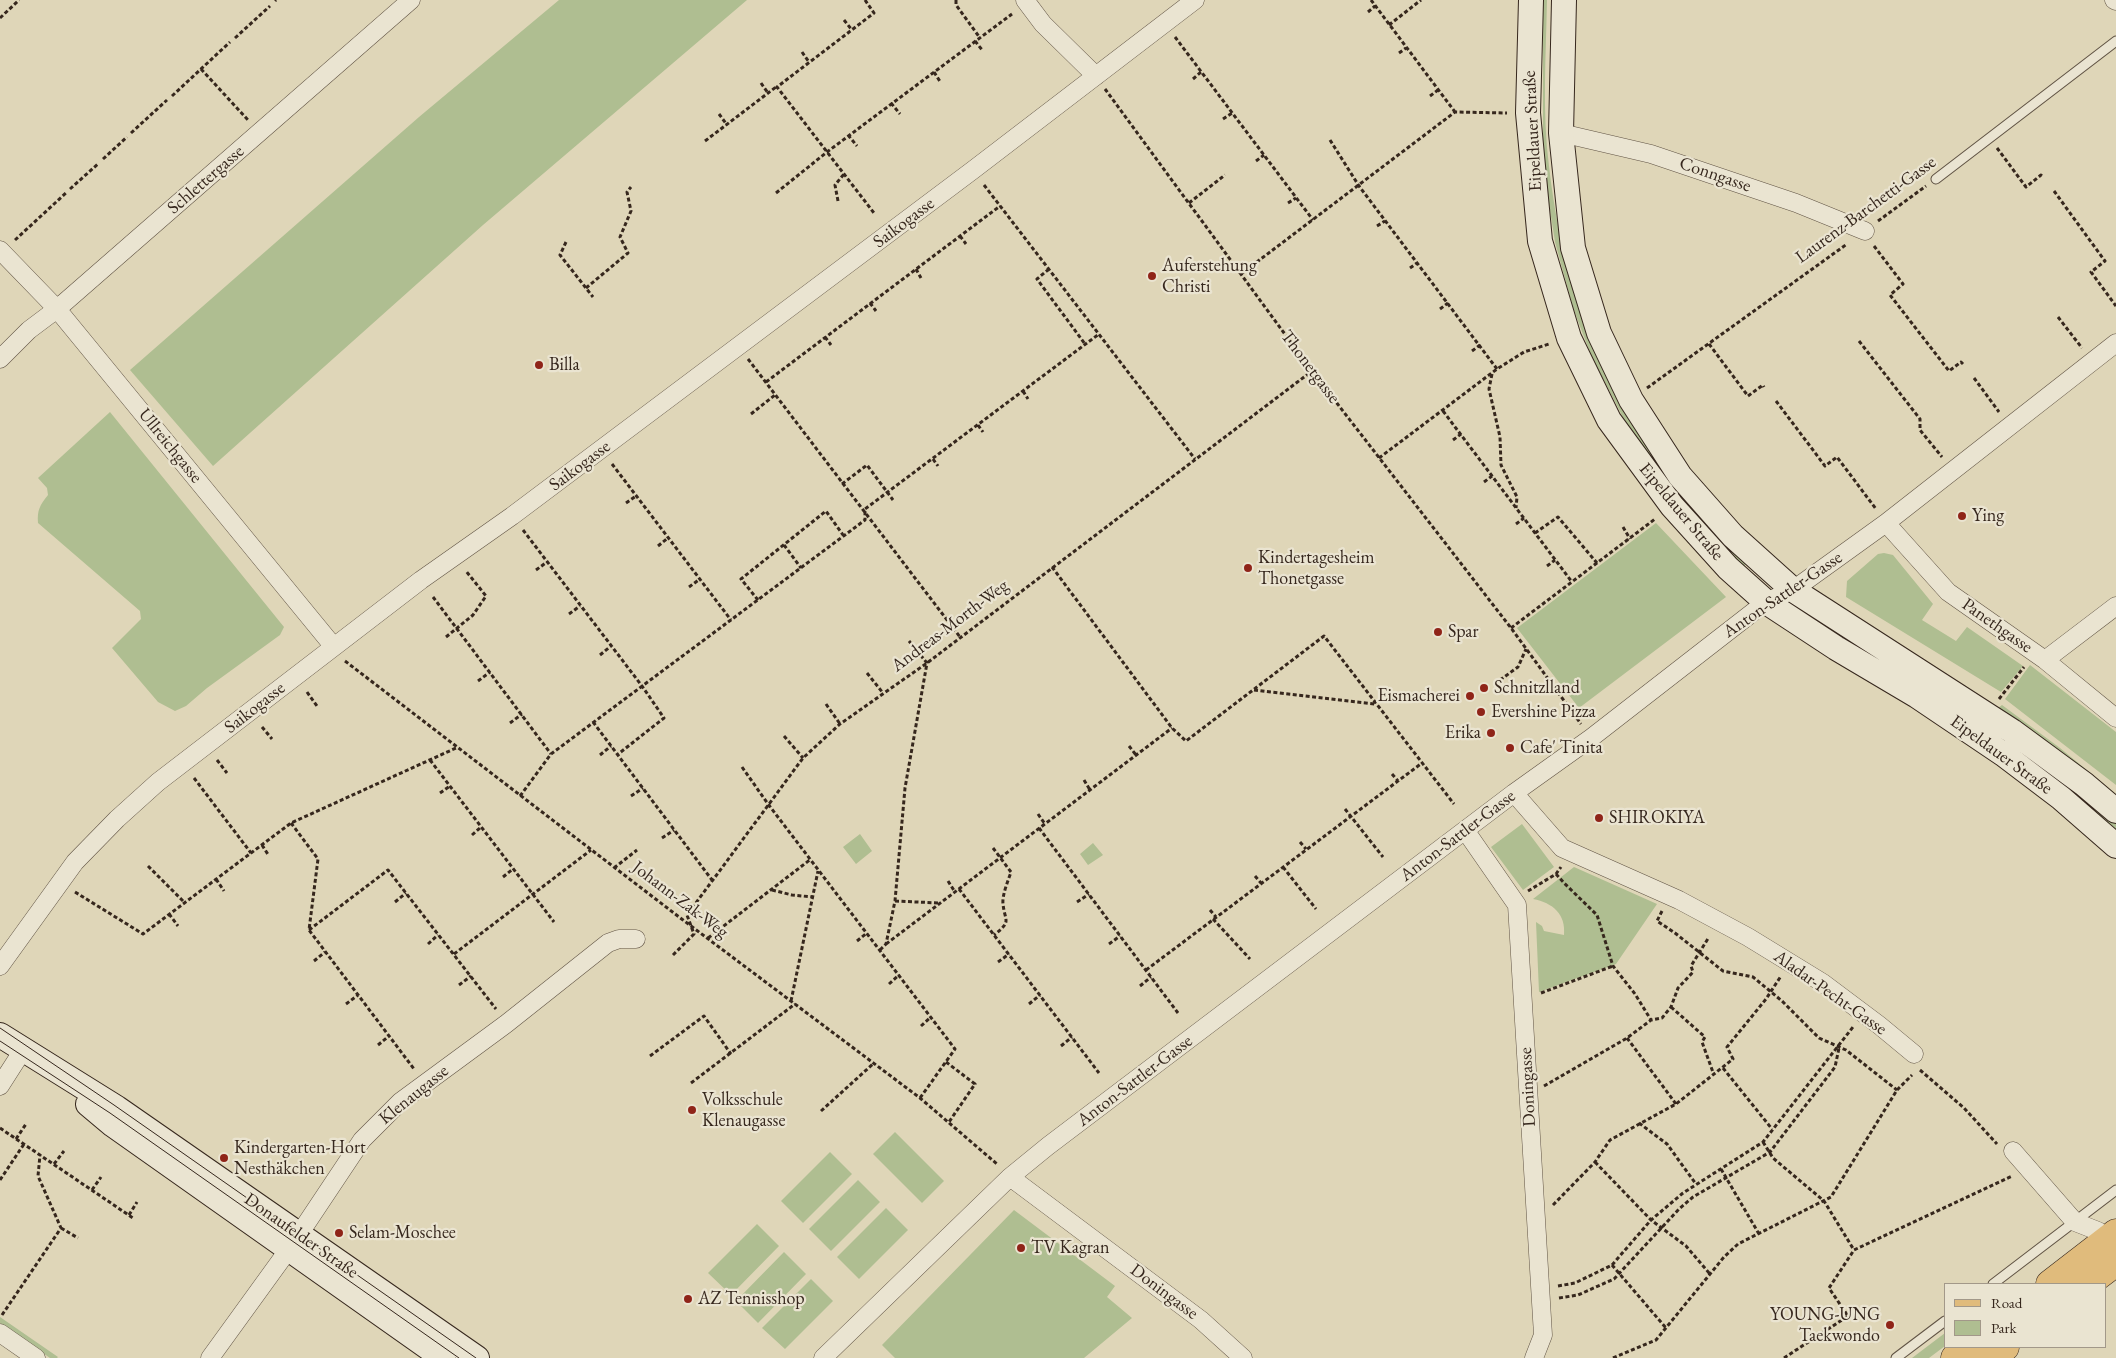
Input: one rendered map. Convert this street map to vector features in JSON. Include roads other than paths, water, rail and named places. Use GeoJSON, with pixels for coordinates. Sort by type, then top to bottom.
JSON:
{"type":"FeatureCollection","features":[{"type":"Feature","properties":{"kind":"main road","name":"Eipeldauer Straße"},"geometry":{"type":"LineString","coordinates":[[1530,0],[1528,113],[1540,241],[1569,338],[1609,420],[1672,506],[1728,568],[1766,602],[1836,648],[1917,696],[2003,754],[2061,798],[2116,846]]}},
{"type":"Feature","properties":{"kind":"main road","name":"Eipeldauer Straße"},"geometry":{"type":"LineString","coordinates":[[1564,0],[1561,133],[1573,248],[1600,333],[1631,400],[1680,476],[1733,536],[1793,590],[1911,664],[2012,731],[2116,810]]}},
{"type":"Feature","properties":{"kind":"main road","name":"Donaufelder Straße"},"geometry":{"type":"LineString","coordinates":[[0,1035],[117,1108],[447,1355]]}},
{"type":"Feature","properties":{"kind":"main road","name":"Donaufelder Straße"},"geometry":{"type":"LineString","coordinates":[[23,1050],[113,1125],[477,1358]]}},
{"type":"Feature","properties":{"kind":"main road"},"geometry":{"type":"LineString","coordinates":[[2052,1283],[2113,1245]]}},
{"type":"Feature","properties":{"kind":"main road"},"geometry":{"type":"LineString","coordinates":[[2088,1283],[2113,1245]]}},
{"type":"Feature","properties":{"kind":"main road"},"geometry":{"type":"LineString","coordinates":[[1955,1358],[1969,1348]]}},
{"type":"Feature","properties":{"kind":"main road"},"geometry":{"type":"LineString","coordinates":[[1991,1358],[2004,1348]]}},
{"type":"Feature","properties":{"kind":"street","name":"Schlettergasse"},"geometry":{"type":"LineString","coordinates":[[0,359],[29,330],[58,309],[411,0]]}},
{"type":"Feature","properties":{"kind":"street","name":"Saikogasse"},"geometry":{"type":"LineString","coordinates":[[0,966],[75,862],[111,825],[158,782],[422,580],[579,466],[1194,0]]}},
{"type":"Feature","properties":{"kind":"street"},"geometry":{"type":"LineString","coordinates":[[1020,6],[1044,24],[1096,76]]}},
{"type":"Feature","properties":{"kind":"street","name":"Conngasse"},"geometry":{"type":"LineString","coordinates":[[1561,133],[1651,154],[1796,203],[1865,231]]}},
{"type":"Feature","properties":{"kind":"street","name":"Ullreichgasse"},"geometry":{"type":"LineString","coordinates":[[1,251],[58,309],[334,647]]}},
{"type":"Feature","properties":{"kind":"street","name":"Anton-Sattler-Gasse"},"geometry":{"type":"LineString","coordinates":[[823,1358],[1010,1177],[1465,830],[1591,738],[1766,602],[1793,590],[1886,523],[2116,343]]}},
{"type":"Feature","properties":{"kind":"street","name":"Panethgasse"},"geometry":{"type":"LineString","coordinates":[[1886,523],[1948,592],[2040,656],[2116,718]]}},
{"type":"Feature","properties":{"kind":"street"},"geometry":{"type":"LineString","coordinates":[[2040,656],[2116,606]]}},
{"type":"Feature","properties":{"kind":"street","name":"Aladar-Pecht-Gasse"},"geometry":{"type":"LineString","coordinates":[[1514,793],[1562,848],[1679,900],[1790,963],[1823,983],[1914,1054]]}},
{"type":"Feature","properties":{"kind":"street","name":"Doningasse"},"geometry":{"type":"LineString","coordinates":[[1465,830],[1517,905],[1543,1335],[1534,1358]]}},
{"type":"Feature","properties":{"kind":"street","name":"Klenaugasse"},"geometry":{"type":"LineString","coordinates":[[210,1358],[294,1242],[362,1140],[400,1102],[506,1024],[608,942],[636,938]]}},
{"type":"Feature","properties":{"kind":"street"},"geometry":{"type":"LineString","coordinates":[[0,1086],[23,1050]]}},
{"type":"Feature","properties":{"kind":"street"},"geometry":{"type":"LineString","coordinates":[[2013,1151],[2075,1222],[2098,1231],[2113,1245]]}},
{"type":"Feature","properties":{"kind":"street","name":"Doningasse"},"geometry":{"type":"LineString","coordinates":[[1010,1177],[1201,1320],[1243,1358]]}},
{"type":"Feature","properties":{"kind":"street"},"geometry":{"type":"LineString","coordinates":[[1,1324],[36,1358]]}},
{"type":"Feature","properties":{"kind":"lane","name":"Laurenz-Barchetti-Gasse"},"geometry":{"type":"LineString","coordinates":[[1936,178],[2116,41]]}},
{"type":"Feature","properties":{"kind":"lane"},"geometry":{"type":"LineString","coordinates":[[1994,1283],[2116,1190]]}},
{"type":"Feature","properties":{"kind":"lane"},"geometry":{"type":"LineString","coordinates":[[1896,1358],[1944,1322]]}},
{"type":"Feature","properties":{"kind":"tram line"},"geometry":{"type":"LineString","coordinates":[[0,1028],[114,1105],[476,1358]]}},
{"type":"Feature","properties":{"kind":"tram line"},"geometry":{"type":"LineString","coordinates":[[0,1041],[110,1113],[459,1358]]}},
{"type":"Feature","properties":{"kind":"place","name":"Auferstehung Christi"},"geometry":{"type":"Point","coordinates":[1152,276]}},
{"type":"Feature","properties":{"kind":"place","name":"Billa"},"geometry":{"type":"Point","coordinates":[539,365]}},
{"type":"Feature","properties":{"kind":"place","name":"Ying"},"geometry":{"type":"Point","coordinates":[1962,516]}},
{"type":"Feature","properties":{"kind":"place","name":"Kindertagesheim Thonetgasse"},"geometry":{"type":"Point","coordinates":[1248,568]}},
{"type":"Feature","properties":{"kind":"place","name":"Spar"},"geometry":{"type":"Point","coordinates":[1438,632]}},
{"type":"Feature","properties":{"kind":"place","name":"Schnitzlland"},"geometry":{"type":"Point","coordinates":[1484,688]}},
{"type":"Feature","properties":{"kind":"place","name":"Eismacherei"},"geometry":{"type":"Point","coordinates":[1470,696]}},
{"type":"Feature","properties":{"kind":"place","name":"Evershine Pizza"},"geometry":{"type":"Point","coordinates":[1481,712]}},
{"type":"Feature","properties":{"kind":"place","name":"Erika"},"geometry":{"type":"Point","coordinates":[1491,733]}},
{"type":"Feature","properties":{"kind":"place","name":"Cafe' Tinita"},"geometry":{"type":"Point","coordinates":[1510,748]}},
{"type":"Feature","properties":{"kind":"place","name":"SHIROKIYA"},"geometry":{"type":"Point","coordinates":[1599,818]}},
{"type":"Feature","properties":{"kind":"place","name":"Volksschule Klenaugasse"},"geometry":{"type":"Point","coordinates":[692,1110]}},
{"type":"Feature","properties":{"kind":"place","name":"Kindergarten-Hort Nesthäkchen"},"geometry":{"type":"Point","coordinates":[224,1158]}},
{"type":"Feature","properties":{"kind":"place","name":"Selam-Moschee"},"geometry":{"type":"Point","coordinates":[339,1233]}},
{"type":"Feature","properties":{"kind":"place","name":"TV Kagran"},"geometry":{"type":"Point","coordinates":[1021,1248]}},
{"type":"Feature","properties":{"kind":"place","name":"AZ Tennisshop"},"geometry":{"type":"Point","coordinates":[688,1299]}},
{"type":"Feature","properties":{"kind":"place","name":"YOUNG-UNG Taekwondo"},"geometry":{"type":"Point","coordinates":[1890,1325]}}]}
